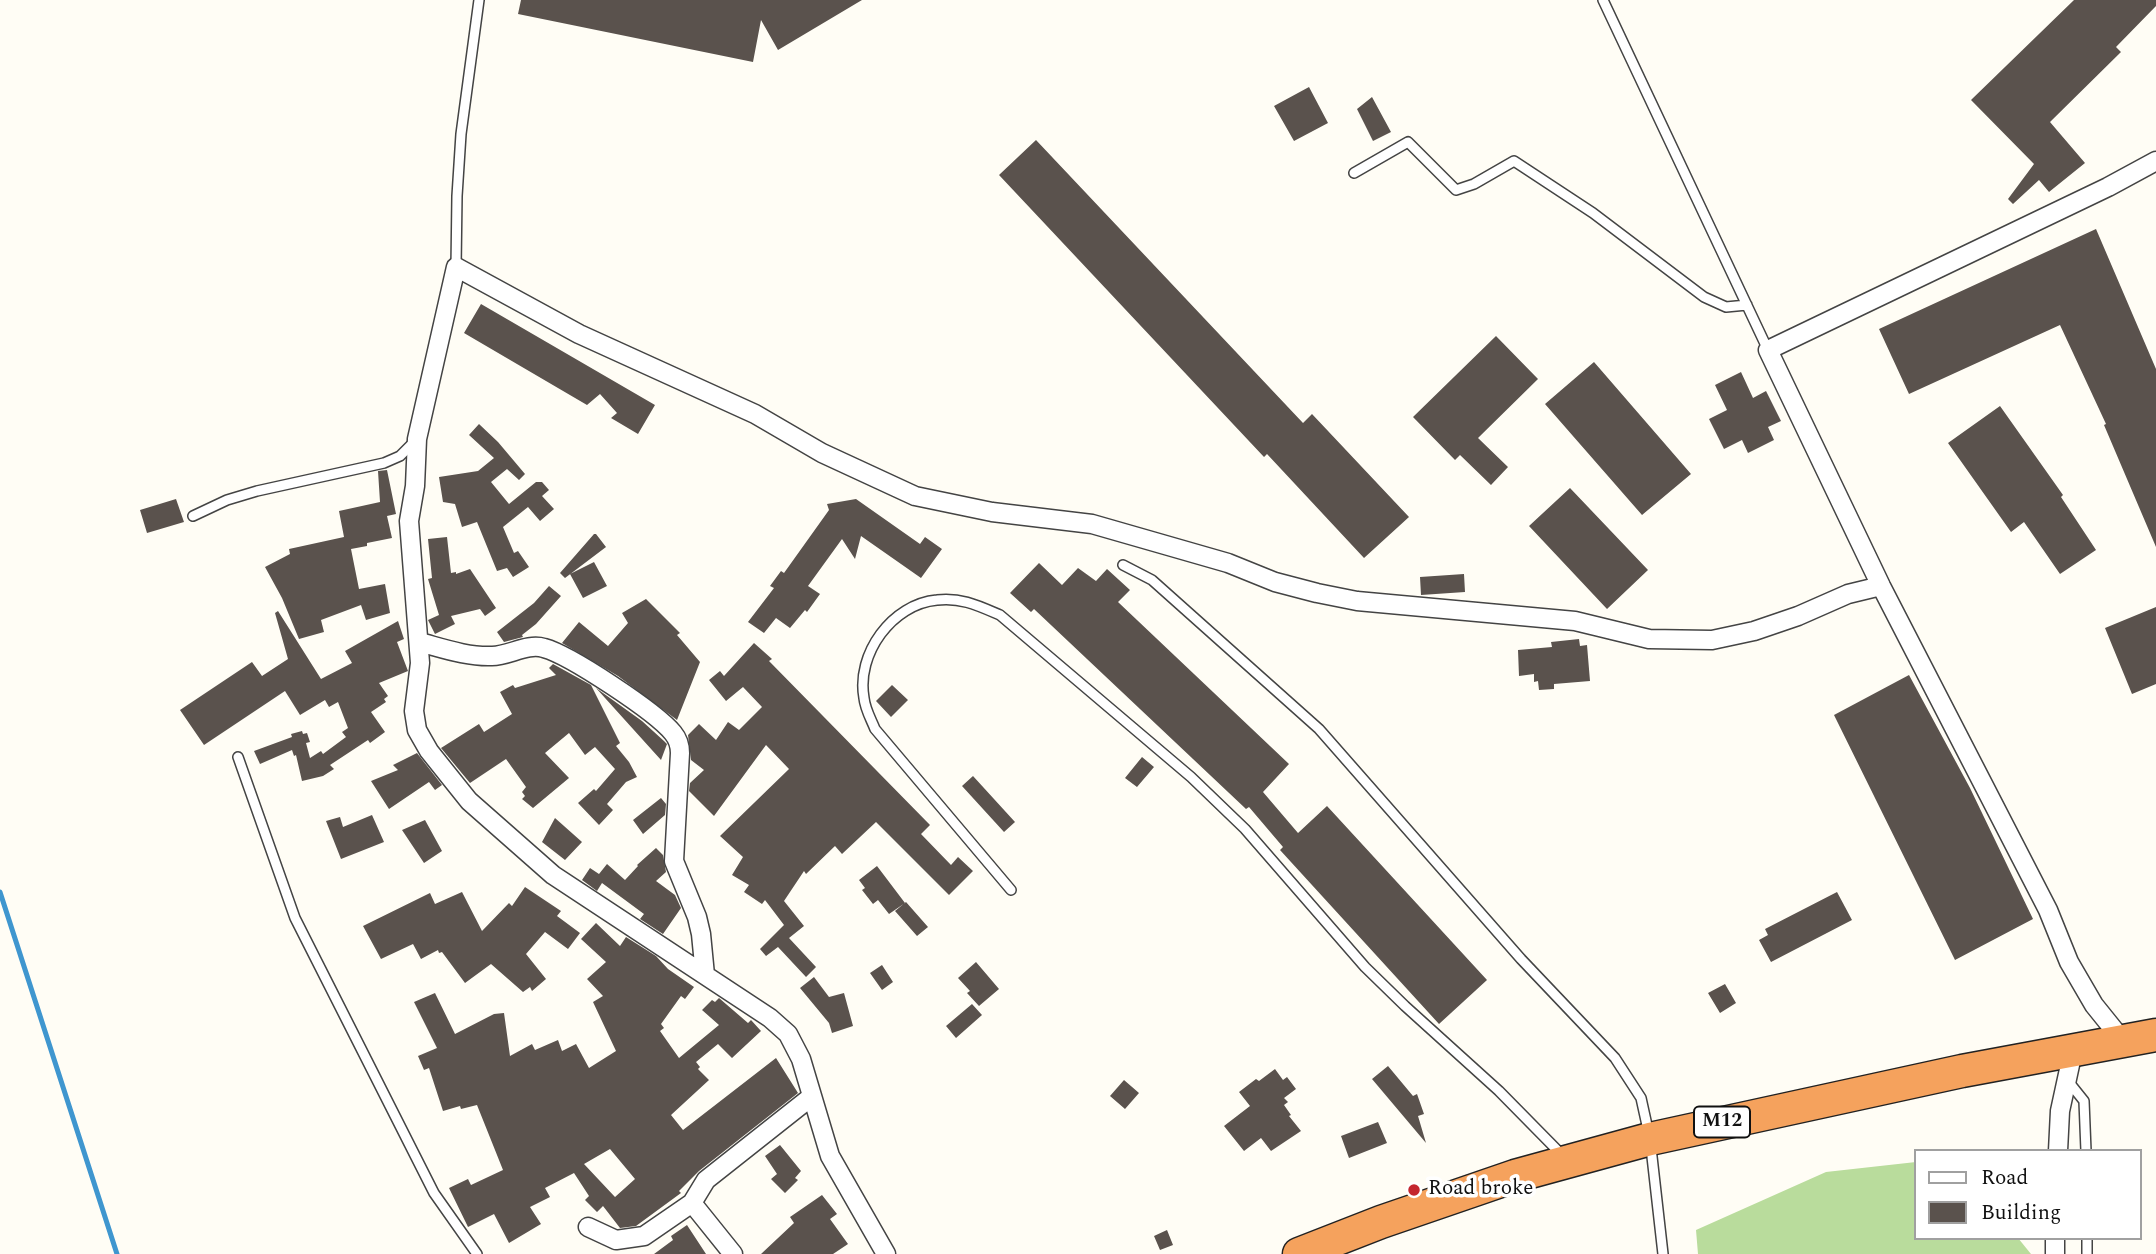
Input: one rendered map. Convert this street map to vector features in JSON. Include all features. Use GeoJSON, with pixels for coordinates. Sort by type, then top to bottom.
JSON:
{"type":"FeatureCollection","features":[{"type":"Feature","properties":{"kind":"highway","name":"M12"},"geometry":{"type":"LineString","coordinates":[[1299,1254],[1393,1217],[1567,1160],[1650,1139],[1962,1071],[2070,1066],[2123,1041],[2156,1035]]}},
{"type":"Feature","properties":{"kind":"street"},"geometry":{"type":"LineString","coordinates":[[2123,1041],[2094,1005],[2069,962],[2048,910],[1881,586],[1768,350],[2108,187],[2156,161]]}},
{"type":"Feature","properties":{"kind":"street"},"geometry":{"type":"LineString","coordinates":[[886,1254],[830,1156],[801,1059],[788,1034],[770,1018],[554,875],[469,801],[429,751],[417,730],[414,711],[420,663],[409,521],[415,486],[417,439],[456,267],[579,334],[755,414],[822,453],[915,496],[992,512],[1092,524],[1227,563],[1275,582],[1317,593],[1357,601],[1575,621],[1649,639],[1701,641],[1754,631],[1798,616],[1848,594],[1881,586]]}},
{"type":"Feature","properties":{"kind":"street"},"geometry":{"type":"LineString","coordinates":[[419,642],[474,656],[510,654],[537,646],[551,650],[611,684],[673,734],[680,746],[674,861],[697,917],[705,975]]}},
{"type":"Feature","properties":{"kind":"street"},"geometry":{"type":"LineString","coordinates":[[2058,1149],[2060,1111],[2070,1066]]}},
{"type":"Feature","properties":{"kind":"street"},"geometry":{"type":"LineString","coordinates":[[588,1227],[616,1240],[644,1236],[692,1203],[706,1180],[811,1097]]}},
{"type":"Feature","properties":{"kind":"street"},"geometry":{"type":"LineString","coordinates":[[692,1203],[733,1254]]}},
{"type":"Feature","properties":{"kind":"lane"},"geometry":{"type":"LineString","coordinates":[[456,267],[461,134],[479,0]]}},
{"type":"Feature","properties":{"kind":"lane"},"geometry":{"type":"LineString","coordinates":[[1603,0],[1768,350]]}},
{"type":"Feature","properties":{"kind":"lane"},"geometry":{"type":"LineString","coordinates":[[1354,173],[1408,142],[1456,190],[1474,184],[1514,161],[1593,213],[1704,297],[1726,307],[1747,305]]}},
{"type":"Feature","properties":{"kind":"lane"},"geometry":{"type":"LineString","coordinates":[[193,516],[228,500],[257,491],[384,463],[400,456],[417,439]]}},
{"type":"Feature","properties":{"kind":"lane"},"geometry":{"type":"LineString","coordinates":[[1123,565],[1152,580],[1319,729],[1521,959],[1615,1058],[1641,1098],[1650,1139],[1663,1254]]}},
{"type":"Feature","properties":{"kind":"lane"},"geometry":{"type":"LineString","coordinates":[[1010,890],[875,729],[863,698],[865,664],[879,634],[904,611],[936,600],[969,601],[1000,615],[1191,777],[1245,829],[1365,967],[1499,1091],[1567,1160]]}},
{"type":"Feature","properties":{"kind":"lane"},"geometry":{"type":"LineString","coordinates":[[238,757],[295,918],[433,1193],[477,1254]]}},
{"type":"Feature","properties":{"kind":"lane"},"geometry":{"type":"LineString","coordinates":[[2070,1066],[2084,1101],[2086,1149]]}},
{"type":"Feature","properties":{"kind":"green space"},"geometry":{"type":"Polygon","coordinates":[[[1914,1162],[1914,1240],[2020,1240],[2031,1254],[1698,1254],[1696,1230],[1826,1172],[1914,1162]]]}},
{"type":"Feature","properties":{"kind":"building"},"geometry":{"type":"Polygon","coordinates":[[[521,0],[862,0],[778,50],[761,20],[753,62],[518,14],[521,0]]]}},
{"type":"Feature","properties":{"kind":"building"},"geometry":{"type":"Polygon","coordinates":[[[2074,0],[2156,0],[2156,6],[2116,47],[2121,52],[2050,122],[2085,163],[2049,192],[2039,180],[2013,204],[2008,199],[2034,164],[1971,100],[2074,0]]]}},
{"type":"Feature","properties":{"kind":"building"},"geometry":{"type":"Polygon","coordinates":[[[1309,87],[1328,123],[1294,141],[1274,106],[1309,87]]]}},
{"type":"Feature","properties":{"kind":"building"},"geometry":{"type":"Polygon","coordinates":[[[1372,97],[1391,132],[1373,141],[1357,109],[1372,97]]]}},
{"type":"Feature","properties":{"kind":"building"},"geometry":{"type":"Polygon","coordinates":[[[1036,140],[1303,423],[1312,414],[1409,517],[1364,558],[1267,454],[1264,457],[999,175],[1036,140]]]}},
{"type":"Feature","properties":{"kind":"building"},"geometry":{"type":"Polygon","coordinates":[[[2096,229],[2156,369],[2156,547],[2104,425],[2106,424],[2060,325],[1909,394],[1879,329],[2096,229]]]}},
{"type":"Feature","properties":{"kind":"building"},"geometry":{"type":"Polygon","coordinates":[[[481,304],[655,405],[638,434],[611,418],[617,413],[600,394],[587,405],[464,333],[481,304]]]}},
{"type":"Feature","properties":{"kind":"building"},"geometry":{"type":"Polygon","coordinates":[[[1496,336],[1538,379],[1478,438],[1508,467],[1491,485],[1460,455],[1455,460],[1413,417],[1496,336]]]}},
{"type":"Feature","properties":{"kind":"building"},"geometry":{"type":"Polygon","coordinates":[[[1594,362],[1691,474],[1642,515],[1545,404],[1594,362]]]}},
{"type":"Feature","properties":{"kind":"building"},"geometry":{"type":"Polygon","coordinates":[[[1741,372],[1753,398],[1766,391],[1781,421],[1768,427],[1774,440],[1748,453],[1742,440],[1724,449],[1709,419],[1727,410],[1715,385],[1741,372]]]}},
{"type":"Feature","properties":{"kind":"building"},"geometry":{"type":"Polygon","coordinates":[[[2000,406],[2063,495],[2061,497],[2096,550],[2060,574],[2024,522],[2011,532],[1948,443],[2000,406]]]}},
{"type":"Feature","properties":{"kind":"building"},"geometry":{"type":"Polygon","coordinates":[[[479,424],[525,474],[519,480],[507,469],[491,482],[509,504],[536,482],[542,482],[549,490],[542,496],[554,509],[540,521],[528,507],[503,527],[514,553],[518,551],[529,567],[513,577],[507,568],[497,571],[477,522],[462,527],[455,504],[443,502],[439,477],[478,471],[494,458],[469,435],[479,424]]]}},
{"type":"Feature","properties":{"kind":"building"},"geometry":{"type":"Polygon","coordinates":[[[387,470],[396,514],[387,516],[392,538],[351,549],[359,589],[385,584],[390,613],[366,620],[361,605],[321,620],[324,632],[299,639],[282,598],[265,567],[290,554],[289,549],[344,537],[339,511],[380,502],[378,471],[387,470]]]}},
{"type":"Feature","properties":{"kind":"building"},"geometry":{"type":"Polygon","coordinates":[[[1570,488],[1648,570],[1607,609],[1529,526],[1570,488]]]}},
{"type":"Feature","properties":{"kind":"building"},"geometry":{"type":"Polygon","coordinates":[[[176,499],[184,522],[147,533],[140,510],[176,499]]]}},
{"type":"Feature","properties":{"kind":"building"},"geometry":{"type":"Polygon","coordinates":[[[856,499],[920,544],[925,537],[942,549],[921,578],[861,536],[855,559],[842,539],[808,586],[820,594],[807,612],[805,610],[790,628],[776,618],[764,633],[748,622],[774,588],[770,586],[781,571],[784,573],[829,510],[827,504],[856,499]]]}},
{"type":"Feature","properties":{"kind":"building"},"geometry":{"type":"Polygon","coordinates":[[[594,534],[606,547],[565,578],[560,573],[594,534]]]}},
{"type":"Feature","properties":{"kind":"building"},"geometry":{"type":"Polygon","coordinates":[[[447,537],[451,573],[470,569],[496,608],[485,616],[480,609],[451,616],[455,624],[435,634],[428,620],[439,615],[428,579],[432,578],[428,539],[447,537]]]}},
{"type":"Feature","properties":{"kind":"building"},"geometry":{"type":"Polygon","coordinates":[[[594,562],[607,586],[583,598],[570,574],[594,562]]]}},
{"type":"Feature","properties":{"kind":"building"},"geometry":{"type":"Polygon","coordinates":[[[1039,563],[1062,585],[1078,568],[1096,581],[1107,569],[1130,590],[1118,602],[1289,764],[1263,792],[1298,833],[1327,806],[1487,980],[1439,1024],[1280,850],[1283,847],[1249,807],[1246,809],[1034,609],[1031,612],[1010,593],[1039,563]]]}},
{"type":"Feature","properties":{"kind":"building"},"geometry":{"type":"Polygon","coordinates":[[[1464,574],[1465,592],[1421,595],[1420,577],[1464,574]]]}},
{"type":"Feature","properties":{"kind":"building"},"geometry":{"type":"Polygon","coordinates":[[[549,586],[561,596],[523,637],[504,642],[497,632],[534,603],[549,586]]]}},
{"type":"Feature","properties":{"kind":"building"},"geometry":{"type":"Polygon","coordinates":[[[646,599],[680,633],[677,635],[700,662],[677,720],[618,676],[562,643],[579,622],[608,646],[628,623],[622,613],[646,599]]]}},
{"type":"Feature","properties":{"kind":"building"},"geometry":{"type":"Polygon","coordinates":[[[2156,607],[2156,684],[2132,694],[2105,628],[2156,607]]]}},
{"type":"Feature","properties":{"kind":"building"},"geometry":{"type":"Polygon","coordinates":[[[278,611],[321,679],[352,663],[345,651],[398,621],[404,639],[397,642],[408,671],[379,683],[388,696],[384,699],[386,702],[371,712],[385,732],[330,765],[334,769],[323,776],[302,781],[296,755],[294,756],[292,750],[260,764],[254,751],[302,731],[303,734],[307,733],[310,742],[306,743],[310,758],[321,751],[323,754],[346,737],[342,732],[348,728],[338,702],[329,707],[325,700],[300,715],[285,691],[204,745],[180,710],[252,662],[262,676],[288,659],[275,613],[278,611]]]}},
{"type":"Feature","properties":{"kind":"building"},"geometry":{"type":"Polygon","coordinates":[[[1579,639],[1580,646],[1587,645],[1590,681],[1554,684],[1554,689],[1539,690],[1538,681],[1534,682],[1534,674],[1519,676],[1518,650],[1552,647],[1551,642],[1579,639]]]}},
{"type":"Feature","properties":{"kind":"building"},"geometry":{"type":"Polygon","coordinates":[[[754,643],[930,825],[921,834],[951,865],[958,857],[973,871],[949,895],[876,822],[842,854],[835,846],[806,874],[804,871],[784,901],[804,926],[789,938],[816,967],[806,977],[778,947],[766,956],[760,949],[784,925],[765,900],[762,904],[744,892],[749,885],[732,875],[743,857],[720,836],[789,769],[766,745],[714,816],[689,791],[690,783],[704,770],[691,760],[688,735],[699,724],[716,740],[728,722],[739,730],[762,707],[743,687],[726,701],[709,680],[720,671],[724,676],[754,643]]]}},
{"type":"Feature","properties":{"kind":"building"},"geometry":{"type":"Polygon","coordinates":[[[553,664],[591,685],[620,743],[616,746],[637,777],[626,782],[607,804],[613,810],[599,825],[578,803],[594,789],[596,791],[615,769],[595,747],[585,755],[569,733],[545,753],[569,778],[533,808],[522,799],[525,796],[522,792],[526,787],[506,759],[470,783],[441,748],[479,724],[484,732],[512,714],[500,692],[513,685],[515,688],[556,675],[549,668],[553,664]]]}},
{"type":"Feature","properties":{"kind":"building"},"geometry":{"type":"Polygon","coordinates":[[[1909,675],[1970,788],[2033,919],[1955,960],[1834,715],[1909,675]]]}},
{"type":"Feature","properties":{"kind":"building"},"geometry":{"type":"Polygon","coordinates":[[[892,685],[908,700],[891,717],[876,701],[892,685]]]}},
{"type":"Feature","properties":{"kind":"building"},"geometry":{"type":"Polygon","coordinates":[[[596,688],[642,721],[667,744],[661,760],[596,688]]]}},
{"type":"Feature","properties":{"kind":"building"},"geometry":{"type":"Polygon","coordinates":[[[417,753],[442,785],[435,790],[429,782],[389,809],[371,781],[398,770],[393,765],[417,753]]]}},
{"type":"Feature","properties":{"kind":"building"},"geometry":{"type":"Polygon","coordinates":[[[1142,757],[1154,767],[1137,787],[1125,778],[1142,757]]]}},
{"type":"Feature","properties":{"kind":"building"},"geometry":{"type":"Polygon","coordinates":[[[973,776],[1015,822],[1004,832],[962,786],[973,776]]]}},
{"type":"Feature","properties":{"kind":"building"},"geometry":{"type":"Polygon","coordinates":[[[661,798],[666,804],[665,815],[643,834],[633,820],[661,798]]]}},
{"type":"Feature","properties":{"kind":"building"},"geometry":{"type":"Polygon","coordinates":[[[372,815],[384,842],[341,859],[326,821],[340,817],[343,827],[372,815]]]}},
{"type":"Feature","properties":{"kind":"building"},"geometry":{"type":"Polygon","coordinates":[[[555,818],[582,842],[565,860],[542,842],[555,818]]]}},
{"type":"Feature","properties":{"kind":"building"},"geometry":{"type":"Polygon","coordinates":[[[425,820],[442,851],[424,863],[402,830],[425,820]]]}},
{"type":"Feature","properties":{"kind":"building"},"geometry":{"type":"Polygon","coordinates":[[[656,848],[663,855],[666,872],[656,881],[675,895],[681,908],[663,934],[640,919],[644,914],[602,883],[597,891],[582,880],[590,868],[599,874],[607,864],[625,880],[656,848]]]}},
{"type":"Feature","properties":{"kind":"building"},"geometry":{"type":"Polygon","coordinates":[[[877,866],[905,903],[889,914],[878,900],[873,904],[862,890],[865,888],[859,880],[877,866]]]}},
{"type":"Feature","properties":{"kind":"building"},"geometry":{"type":"Polygon","coordinates":[[[525,887],[561,911],[557,916],[580,933],[568,949],[545,932],[526,954],[546,979],[532,991],[530,987],[523,992],[491,964],[465,983],[442,952],[439,953],[438,950],[421,959],[413,944],[381,959],[363,926],[430,893],[435,904],[462,892],[482,931],[509,903],[512,906],[525,887]]]}},
{"type":"Feature","properties":{"kind":"building"},"geometry":{"type":"Polygon","coordinates":[[[1837,892],[1852,920],[1771,962],[1759,940],[1768,935],[1765,929],[1837,892]]]}},
{"type":"Feature","properties":{"kind":"building"},"geometry":{"type":"Polygon","coordinates":[[[906,902],[928,927],[917,936],[895,911],[906,902]]]}},
{"type":"Feature","properties":{"kind":"building"},"geometry":{"type":"Polygon","coordinates":[[[596,923],[620,946],[626,937],[656,956],[668,969],[694,987],[685,999],[681,996],[661,1024],[664,1028],[660,1031],[679,1058],[719,1025],[702,1010],[712,1000],[715,1002],[719,998],[748,1023],[751,1020],[761,1031],[732,1058],[718,1044],[696,1062],[700,1067],[698,1069],[709,1080],[671,1115],[683,1130],[776,1058],[798,1093],[699,1171],[679,1191],[681,1193],[636,1226],[620,1228],[603,1206],[597,1212],[585,1200],[589,1196],[574,1173],[545,1188],[550,1197],[530,1207],[541,1224],[509,1243],[494,1214],[468,1227],[449,1188],[468,1179],[471,1185],[503,1170],[477,1105],[443,1111],[429,1068],[424,1070],[418,1056],[437,1048],[414,1002],[435,993],[455,1034],[494,1014],[504,1013],[510,1056],[532,1044],[535,1050],[558,1040],[562,1051],[576,1044],[589,1068],[616,1051],[593,1002],[603,996],[587,979],[606,962],[581,939],[596,923]],[[610,1149],[584,1164],[615,1197],[635,1179],[610,1149]]]}},
{"type":"Feature","properties":{"kind":"building"},"geometry":{"type":"Polygon","coordinates":[[[976,962],[999,989],[979,1006],[958,978],[976,962]]]}},
{"type":"Feature","properties":{"kind":"building"},"geometry":{"type":"Polygon","coordinates":[[[882,965],[893,982],[882,990],[870,973],[882,965]]]}},
{"type":"Feature","properties":{"kind":"building"},"geometry":{"type":"Polygon","coordinates":[[[814,977],[829,997],[844,993],[853,1026],[832,1033],[829,1023],[800,988],[814,977]]]}},
{"type":"Feature","properties":{"kind":"building"},"geometry":{"type":"Polygon","coordinates":[[[1725,984],[1736,1003],[1720,1013],[1708,993],[1725,984]]]}},
{"type":"Feature","properties":{"kind":"building"},"geometry":{"type":"Polygon","coordinates":[[[972,1004],[982,1015],[956,1038],[946,1026],[972,1004]]]}},
{"type":"Feature","properties":{"kind":"building"},"geometry":{"type":"Polygon","coordinates":[[[1388,1066],[1413,1096],[1417,1094],[1424,1114],[1418,1116],[1426,1143],[1372,1079],[1388,1066]]]}},
{"type":"Feature","properties":{"kind":"building"},"geometry":{"type":"Polygon","coordinates":[[[1275,1069],[1283,1080],[1287,1077],[1296,1089],[1284,1098],[1288,1102],[1284,1105],[1301,1131],[1271,1151],[1261,1138],[1244,1151],[1224,1126],[1250,1106],[1239,1092],[1275,1069]]]}},
{"type":"Feature","properties":{"kind":"building"},"geometry":{"type":"Polygon","coordinates":[[[1124,1080],[1139,1093],[1125,1109],[1110,1096],[1124,1080]]]}},
{"type":"Feature","properties":{"kind":"building"},"geometry":{"type":"Polygon","coordinates":[[[1378,1122],[1387,1143],[1349,1158],[1341,1136],[1378,1122]]]}},
{"type":"Feature","properties":{"kind":"building"},"geometry":{"type":"Polygon","coordinates":[[[780,1145],[801,1171],[795,1178],[798,1180],[785,1193],[771,1179],[777,1174],[765,1156],[780,1145]]]}},
{"type":"Feature","properties":{"kind":"building"},"geometry":{"type":"Polygon","coordinates":[[[822,1195],[837,1214],[830,1219],[848,1244],[833,1254],[761,1254],[794,1223],[790,1217],[822,1195]]]}},
{"type":"Feature","properties":{"kind":"building"},"geometry":{"type":"Polygon","coordinates":[[[687,1225],[706,1254],[654,1254],[673,1240],[671,1236],[687,1225]]]}},
{"type":"Feature","properties":{"kind":"building"},"geometry":{"type":"Polygon","coordinates":[[[1167,1230],[1173,1245],[1160,1250],[1154,1236],[1167,1230]]]}},
{"type":"Feature","properties":{"kind":"waterway"},"geometry":{"type":"LineString","coordinates":[[0,892],[117,1254]]}},
{"type":"Feature","properties":{"kind":"place","name":"Road broke"},"geometry":{"type":"Point","coordinates":[1414,1190]}}]}
